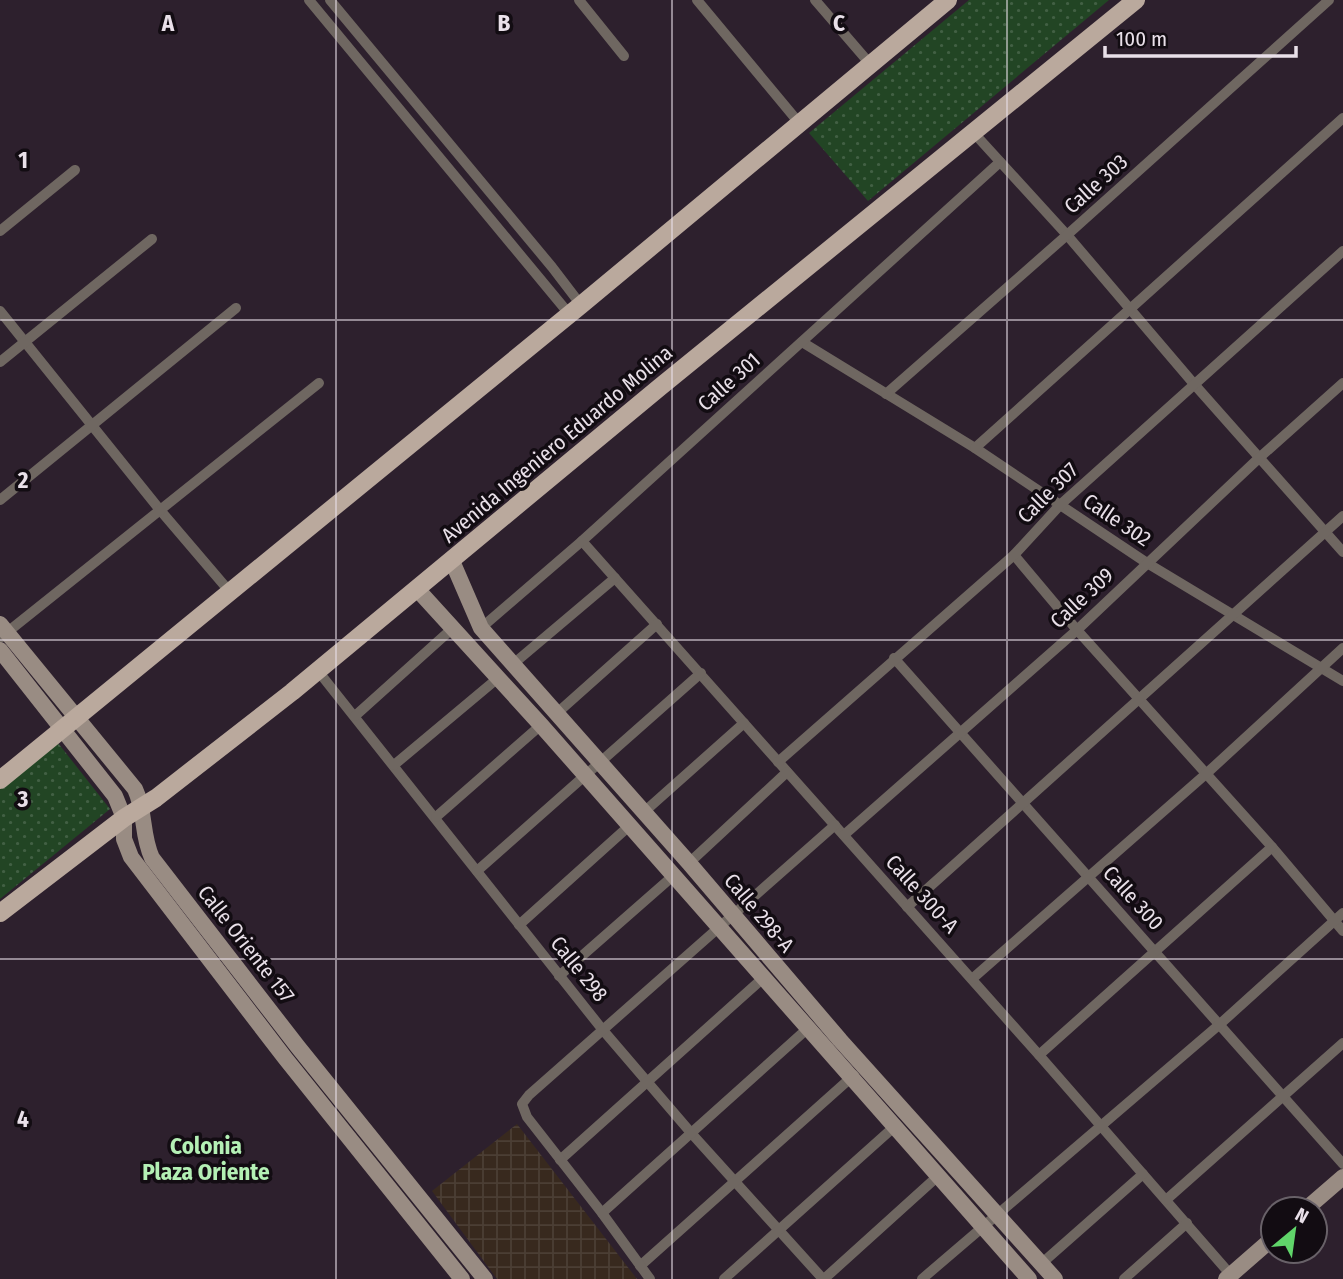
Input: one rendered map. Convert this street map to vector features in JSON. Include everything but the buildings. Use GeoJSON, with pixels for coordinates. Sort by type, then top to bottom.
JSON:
{"type":"FeatureCollection","features":[{"type":"Feature","properties":{"kind":"main road"},"geometry":{"type":"LineString","coordinates":[[0,780],[78,719],[948,0]]}},
{"type":"Feature","properties":{"kind":"main road","name":"Avenida Ingeniero Eduardo Molina"},"geometry":{"type":"LineString","coordinates":[[0,913],[124,818],[142,808],[318,671],[660,387],[1136,0]]}},
{"type":"Feature","properties":{"kind":"street"},"geometry":{"type":"LineString","coordinates":[[309,0],[575,310]]}},
{"type":"Feature","properties":{"kind":"street"},"geometry":{"type":"LineString","coordinates":[[330,0],[552,267],[575,310]]}},
{"type":"Feature","properties":{"kind":"street"},"geometry":{"type":"LineString","coordinates":[[579,0],[624,56]]}},
{"type":"Feature","properties":{"kind":"street"},"geometry":{"type":"LineString","coordinates":[[697,0],[800,124]]}},
{"type":"Feature","properties":{"kind":"street"},"geometry":{"type":"LineString","coordinates":[[815,0],[871,65]]}},
{"type":"Feature","properties":{"kind":"street","name":"Calle 303"},"geometry":{"type":"LineString","coordinates":[[886,394],[1329,0]]}},
{"type":"Feature","properties":{"kind":"street"},"geometry":{"type":"LineString","coordinates":[[975,449],[1343,118]]}},
{"type":"Feature","properties":{"kind":"street"},"geometry":{"type":"LineString","coordinates":[[973,132],[1067,235],[1194,384],[1343,551]]}},
{"type":"Feature","properties":{"kind":"street","name":"Calle 301"},"geometry":{"type":"LineString","coordinates":[[481,628],[582,541],[1000,162]]}},
{"type":"Feature","properties":{"kind":"street"},"geometry":{"type":"LineString","coordinates":[[0,231],[75,170]]}},
{"type":"Feature","properties":{"kind":"street"},"geometry":{"type":"LineString","coordinates":[[0,362],[152,239]]}},
{"type":"Feature","properties":{"kind":"street","name":"Calle 307"},"geometry":{"type":"LineString","coordinates":[[778,762],[1014,555],[1060,505],[1343,251]]}},
{"type":"Feature","properties":{"kind":"street"},"geometry":{"type":"LineString","coordinates":[[0,500],[236,308]]}},
{"type":"Feature","properties":{"kind":"street"},"geometry":{"type":"LineString","coordinates":[[0,311],[160,510],[230,592]]}},
{"type":"Feature","properties":{"kind":"street","name":"Calle 302"},"geometry":{"type":"LineString","coordinates":[[802,342],[975,449],[1147,563],[1343,681]]}},
{"type":"Feature","properties":{"kind":"street"},"geometry":{"type":"LineString","coordinates":[[2,631],[319,383]]}},
{"type":"Feature","properties":{"kind":"street","name":"Calle 309"},"geometry":{"type":"LineString","coordinates":[[844,835],[1077,630],[1259,458],[1343,383]]}},
{"type":"Feature","properties":{"kind":"street"},"geometry":{"type":"LineString","coordinates":[[907,907],[1343,516]]}},
{"type":"Feature","properties":{"kind":"street","name":"Calle 300-A"},"geometry":{"type":"LineString","coordinates":[[582,541],[1187,1223],[1228,1277]]}},
{"type":"Feature","properties":{"kind":"street"},"geometry":{"type":"LineString","coordinates":[[1014,555],[1343,931]]}},
{"type":"Feature","properties":{"kind":"street","name":"Calle 298-A"},"geometry":{"type":"LineString","coordinates":[[452,561],[481,628],[512,665],[689,863],[864,1067],[1055,1279]]}},
{"type":"Feature","properties":{"kind":"street"},"geometry":{"type":"LineString","coordinates":[[512,665],[615,578]]}},
{"type":"Feature","properties":{"kind":"street","name":"Calle 298-A"},"geometry":{"type":"LineString","coordinates":[[417,589],[541,725],[1027,1278]]}},
{"type":"Feature","properties":{"kind":"street"},"geometry":{"type":"LineString","coordinates":[[556,715],[657,624]]}},
{"type":"Feature","properties":{"kind":"street"},"geometry":{"type":"LineString","coordinates":[[355,716],[454,627]]}},
{"type":"Feature","properties":{"kind":"street","name":"Calle Oriente 157"},"geometry":{"type":"LineString","coordinates":[[2,631],[135,789],[142,808],[145,843],[152,858],[298,1047],[484,1279]]}},
{"type":"Feature","properties":{"kind":"street"},"geometry":{"type":"LineString","coordinates":[[972,979],[1207,773],[1343,648]]}},
{"type":"Feature","properties":{"kind":"street","name":"Calle Oriente 157"},"geometry":{"type":"LineString","coordinates":[[0,650],[115,796],[124,818],[124,839],[131,857],[285,1058],[462,1279]]}},
{"type":"Feature","properties":{"kind":"street","name":"Calle 300"},"geometry":{"type":"LineString","coordinates":[[894,658],[1343,1164]]}},
{"type":"Feature","properties":{"kind":"street","name":"Calle 298"},"geometry":{"type":"LineString","coordinates":[[318,671],[559,976],[647,1082],[824,1279]]}},
{"type":"Feature","properties":{"kind":"street"},"geometry":{"type":"LineString","coordinates":[[477,871],[701,673]]}},
{"type":"Feature","properties":{"kind":"street"},"geometry":{"type":"LineString","coordinates":[[394,765],[498,678]]}},
{"type":"Feature","properties":{"kind":"street"},"geometry":{"type":"LineString","coordinates":[[644,812],[744,723]]}},
{"type":"Feature","properties":{"kind":"street"},"geometry":{"type":"LineString","coordinates":[[436,817],[541,725]]}},
{"type":"Feature","properties":{"kind":"street"},"geometry":{"type":"LineString","coordinates":[[689,863],[787,772]]}},
{"type":"Feature","properties":{"kind":"street"},"geometry":{"type":"LineString","coordinates":[[650,1279],[527,1117],[522,1104],[524,1099],[835,825]]}},
{"type":"Feature","properties":{"kind":"street"},"geometry":{"type":"LineString","coordinates":[[519,925],[628,827]]}},
{"type":"Feature","properties":{"kind":"street"},"geometry":{"type":"LineString","coordinates":[[1039,1055],[1272,847]]}},
{"type":"Feature","properties":{"kind":"street"},"geometry":{"type":"LineString","coordinates":[[559,976],[673,876]]}},
{"type":"Feature","properties":{"kind":"street"},"geometry":{"type":"LineString","coordinates":[[922,1279],[1220,1024],[1343,912]]}},
{"type":"Feature","properties":{"kind":"street"},"geometry":{"type":"LineString","coordinates":[[560,1160],[762,979]]}},
{"type":"Feature","properties":{"kind":"street"},"geometry":{"type":"LineString","coordinates":[[602,1213],[807,1029]]}},
{"type":"Feature","properties":{"kind":"street"},"geometry":{"type":"LineString","coordinates":[[1166,1200],[1343,1043]]}},
{"type":"Feature","properties":{"kind":"street"},"geometry":{"type":"LineString","coordinates":[[285,1058],[298,1047]]}},
{"type":"Feature","properties":{"kind":"street"},"geometry":{"type":"LineString","coordinates":[[640,1266],[864,1067]]}},
{"type":"Feature","properties":{"kind":"street"},"geometry":{"type":"LineString","coordinates":[[724,1279],[894,1127]]}},
{"type":"Feature","properties":{"kind":"street"},"geometry":{"type":"LineString","coordinates":[[1041,1264],[1143,1174]]}},
{"type":"Feature","properties":{"kind":"street"},"geometry":{"type":"LineString","coordinates":[[824,1279],[938,1176]]}},
{"type":"Feature","properties":{"kind":"street"},"geometry":{"type":"LineString","coordinates":[[1322,1195],[1343,1177]]}},
{"type":"Feature","properties":{"kind":"street"},"geometry":{"type":"LineString","coordinates":[[1125,1279],[1187,1223]]}},
{"type":"Feature","properties":{"kind":"street"},"geometry":{"type":"LineString","coordinates":[[1228,1277],[1259,1250]]}},
{"type":"Feature","properties":{"kind":"shaded area"},"geometry":{"type":"Polygon","coordinates":[[[517,1124],[637,1279],[497,1279],[432,1191],[517,1124]]]}},
{"type":"Feature","properties":{"kind":"green space"},"geometry":{"type":"Polygon","coordinates":[[[969,0],[1109,0],[868,201],[809,133],[969,0]]]}},
{"type":"Feature","properties":{"kind":"green space"},"geometry":{"type":"Polygon","coordinates":[[[58,743],[110,809],[0,899],[0,789],[58,743]]]}},
{"type":"Feature","properties":{"kind":"district","name":"Colonia Plaza Oriente"},"geometry":{"type":"Point","coordinates":[206,1159]}}]}
